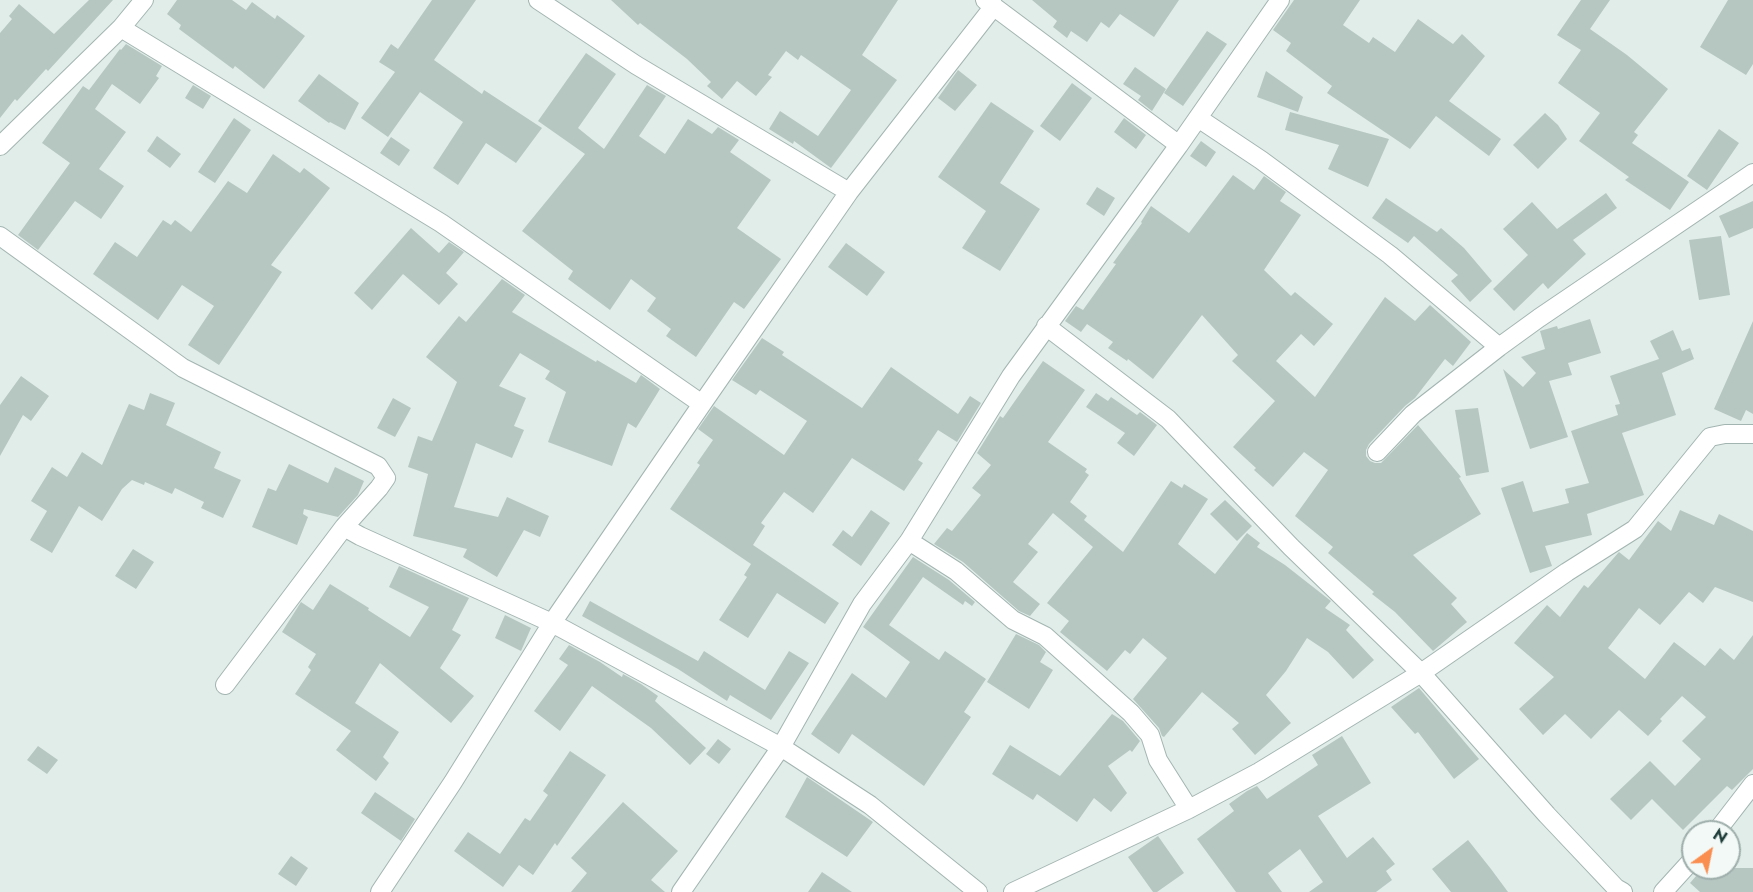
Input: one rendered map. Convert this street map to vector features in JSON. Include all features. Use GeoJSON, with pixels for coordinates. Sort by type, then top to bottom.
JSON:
{"type":"FeatureCollection","features":[{"type":"Feature","properties":{"kind":"street"},"geometry":{"type":"LineString","coordinates":[[0,146],[121,28],[144,0]]}},
{"type":"Feature","properties":{"kind":"street"},"geometry":{"type":"LineString","coordinates":[[537,0],[636,65],[849,192]]}},
{"type":"Feature","properties":{"kind":"street"},"geometry":{"type":"LineString","coordinates":[[681,892],[781,747],[862,604],[909,541],[1011,376],[1179,145],[1280,0]]}},
{"type":"Feature","properties":{"kind":"street"},"geometry":{"type":"LineString","coordinates":[[380,892],[453,782],[552,623],[702,404],[849,192],[990,3],[1179,145]]}},
{"type":"Feature","properties":{"kind":"street"},"geometry":{"type":"LineString","coordinates":[[121,28],[441,223],[702,404]]}},
{"type":"Feature","properties":{"kind":"street"},"geometry":{"type":"LineString","coordinates":[[1198,118],[1287,178],[1390,255],[1499,347]]}},
{"type":"Feature","properties":{"kind":"street"},"geometry":{"type":"LineString","coordinates":[[1377,452],[1413,414],[1499,347],[1753,173]]}},
{"type":"Feature","properties":{"kind":"street"},"geometry":{"type":"LineString","coordinates":[[0,236],[183,368],[378,466],[386,478],[344,527],[225,685]]}},
{"type":"Feature","properties":{"kind":"street"},"geometry":{"type":"LineString","coordinates":[[1046,326],[1168,419],[1291,547],[1421,673],[1547,815],[1616,888],[1623,892]]}},
{"type":"Feature","properties":{"kind":"street"},"geometry":{"type":"LineString","coordinates":[[1013,892],[1189,809],[1259,772],[1421,673],[1567,572],[1635,529],[1710,437],[1725,434],[1753,434]]}},
{"type":"Feature","properties":{"kind":"street"},"geometry":{"type":"LineString","coordinates":[[344,527],[552,623],[781,747],[870,805],[978,892]]}},
{"type":"Feature","properties":{"kind":"street"},"geometry":{"type":"LineString","coordinates":[[909,541],[956,571],[1013,620],[1045,636],[1131,713],[1150,735],[1158,760],[1189,809]]}},
{"type":"Feature","properties":{"kind":"street"},"geometry":{"type":"LineString","coordinates":[[1725,820],[1753,784]]}},
{"type":"Feature","properties":{"kind":"street"},"geometry":{"type":"LineString","coordinates":[[1663,892],[1681,872]]}},
{"type":"Feature","properties":{"kind":"building"},"geometry":{"type":"Polygon","coordinates":[[[89,0],[113,0],[48,71],[46,69],[17,101],[15,99],[0,118],[0,33],[12,19],[9,16],[19,4],[54,34],[89,0]]]}},
{"type":"Feature","properties":{"kind":"building"},"geometry":{"type":"Polygon","coordinates":[[[177,0],[232,0],[246,10],[252,2],[275,19],[277,15],[305,36],[264,89],[235,66],[233,69],[179,29],[181,25],[167,14],[177,0]]]}},
{"type":"Feature","properties":{"kind":"building"},"geometry":{"type":"Polygon","coordinates":[[[432,0],[476,0],[434,60],[482,94],[484,90],[542,128],[516,163],[486,143],[458,185],[433,168],[463,122],[420,92],[388,137],[361,118],[395,72],[379,62],[391,44],[398,49],[432,0]]]}},
{"type":"Feature","properties":{"kind":"building"},"geometry":{"type":"Polygon","coordinates":[[[611,0],[898,0],[862,55],[897,80],[831,168],[794,141],[793,144],[769,129],[780,111],[818,136],[851,90],[801,55],[798,60],[786,51],[768,75],[772,77],[756,96],[737,81],[722,99],[707,86],[711,82],[687,59],[640,23],[638,25],[611,0]]]}},
{"type":"Feature","properties":{"kind":"building"},"geometry":{"type":"Polygon","coordinates":[[[1032,0],[1179,0],[1154,37],[1120,14],[1109,28],[1101,22],[1087,42],[1071,31],[1067,38],[1053,27],[1057,21],[1032,0]]]}},
{"type":"Feature","properties":{"kind":"building"},"geometry":{"type":"Polygon","coordinates":[[[1294,0],[1360,0],[1343,25],[1369,43],[1373,37],[1395,52],[1418,19],[1453,44],[1462,34],[1485,56],[1449,101],[1501,139],[1489,156],[1436,116],[1410,149],[1327,93],[1332,86],[1286,51],[1291,43],[1273,30],[1294,0]]]}},
{"type":"Feature","properties":{"kind":"building"},"geometry":{"type":"Polygon","coordinates":[[[1581,0],[1610,0],[1590,29],[1627,55],[1668,89],[1634,132],[1638,135],[1632,143],[1689,182],[1670,210],[1625,180],[1629,177],[1579,141],[1600,113],[1558,83],[1581,50],[1557,35],[1581,0]]]}},
{"type":"Feature","properties":{"kind":"building"},"geometry":{"type":"Polygon","coordinates":[[[1728,0],[1753,0],[1753,64],[1746,75],[1700,47],[1728,0]]]}},
{"type":"Feature","properties":{"kind":"building"},"geometry":{"type":"Polygon","coordinates":[[[1207,31],[1227,44],[1183,106],[1164,93],[1207,31]]]}},
{"type":"Feature","properties":{"kind":"building"},"geometry":{"type":"Polygon","coordinates":[[[126,44],[162,66],[156,76],[159,78],[140,104],[112,84],[95,109],[126,132],[99,169],[124,186],[101,219],[75,201],[38,250],[18,235],[70,163],[42,143],[83,86],[89,90],[126,44]]]}},
{"type":"Feature","properties":{"kind":"building"},"geometry":{"type":"Polygon","coordinates":[[[586,53],[616,74],[578,128],[604,149],[647,85],[666,96],[639,136],[665,154],[688,119],[712,134],[718,127],[739,140],[730,152],[771,180],[737,228],[781,259],[744,309],[734,302],[696,357],[666,336],[671,329],[647,311],[656,298],[631,279],[610,310],[568,279],[573,271],[522,231],[585,154],[538,121],[586,53]]]}},
{"type":"Feature","properties":{"kind":"building"},"geometry":{"type":"Polygon","coordinates":[[[1135,67],[1166,89],[1152,111],[1138,100],[1141,96],[1123,84],[1135,67]]]}},
{"type":"Feature","properties":{"kind":"building"},"geometry":{"type":"Polygon","coordinates":[[[958,70],[977,85],[955,111],[938,98],[958,70]]]}},
{"type":"Feature","properties":{"kind":"building"},"geometry":{"type":"Polygon","coordinates":[[[1266,71],[1303,97],[1298,112],[1257,97],[1266,71]]]}},
{"type":"Feature","properties":{"kind":"building"},"geometry":{"type":"Polygon","coordinates":[[[319,74],[359,103],[345,130],[329,123],[298,101],[319,74]]]}},
{"type":"Feature","properties":{"kind":"building"},"geometry":{"type":"Polygon","coordinates":[[[1072,83],[1092,98],[1060,141],[1040,126],[1072,83]]]}},
{"type":"Feature","properties":{"kind":"building"},"geometry":{"type":"Polygon","coordinates":[[[193,85],[211,96],[203,109],[185,98],[193,85]]]}},
{"type":"Feature","properties":{"kind":"building"},"geometry":{"type":"Polygon","coordinates":[[[991,102],[1034,131],[1000,183],[1040,209],[1000,271],[962,248],[986,211],[938,177],[991,102]]]}},
{"type":"Feature","properties":{"kind":"building"},"geometry":{"type":"Polygon","coordinates":[[[1290,112],[1389,139],[1368,187],[1328,169],[1339,145],[1285,130],[1290,112]]]}},
{"type":"Feature","properties":{"kind":"building"},"geometry":{"type":"Polygon","coordinates":[[[1545,113],[1558,125],[1567,139],[1538,169],[1513,145],[1545,113]]]}},
{"type":"Feature","properties":{"kind":"building"},"geometry":{"type":"Polygon","coordinates":[[[234,118],[251,130],[215,183],[198,172],[234,118]]]}},
{"type":"Feature","properties":{"kind":"building"},"geometry":{"type":"Polygon","coordinates":[[[1124,118],[1146,135],[1136,149],[1114,132],[1124,118]]]}},
{"type":"Feature","properties":{"kind":"building"},"geometry":{"type":"Polygon","coordinates":[[[1719,129],[1739,143],[1707,190],[1687,176],[1719,129]]]}},
{"type":"Feature","properties":{"kind":"building"},"geometry":{"type":"Polygon","coordinates":[[[157,136],[181,154],[170,168],[147,151],[157,136]]]}},
{"type":"Feature","properties":{"kind":"building"},"geometry":{"type":"Polygon","coordinates":[[[391,137],[410,150],[399,166],[380,153],[391,137]]]}},
{"type":"Feature","properties":{"kind":"building"},"geometry":{"type":"Polygon","coordinates":[[[1201,141],[1216,152],[1206,167],[1190,156],[1201,141]]]}},
{"type":"Feature","properties":{"kind":"building"},"geometry":{"type":"Polygon","coordinates":[[[273,154],[300,173],[304,168],[330,188],[271,265],[282,272],[219,365],[188,345],[214,306],[182,285],[158,320],[93,274],[115,242],[137,257],[163,220],[171,225],[175,220],[191,232],[228,181],[247,193],[273,154]]]}},
{"type":"Feature","properties":{"kind":"building"},"geometry":{"type":"Polygon","coordinates":[[[1233,175],[1254,190],[1264,176],[1286,192],[1280,201],[1301,215],[1264,270],[1291,296],[1295,292],[1333,324],[1314,346],[1301,334],[1276,361],[1315,397],[1385,297],[1415,321],[1430,305],[1471,342],[1453,366],[1445,359],[1415,398],[1369,444],[1366,450],[1366,456],[1370,461],[1381,463],[1418,425],[1461,477],[1459,478],[1481,514],[1413,555],[1457,598],[1451,604],[1467,622],[1433,651],[1395,612],[1372,594],[1374,592],[1328,553],[1333,547],[1295,516],[1328,470],[1304,452],[1273,487],[1233,447],[1275,401],[1232,361],[1238,355],[1202,315],[1153,379],[1128,359],[1127,361],[1108,348],[1113,342],[1087,324],[1081,332],[1065,321],[1076,306],[1083,310],[1116,264],[1113,263],[1142,223],[1151,206],[1189,233],[1233,175]]]}},
{"type":"Feature","properties":{"kind":"building"},"geometry":{"type":"Polygon","coordinates":[[[1097,187],[1115,198],[1104,216],[1086,204],[1097,187]]]}},
{"type":"Feature","properties":{"kind":"building"},"geometry":{"type":"Polygon","coordinates":[[[1606,193],[1617,208],[1573,240],[1586,254],[1548,289],[1543,283],[1514,311],[1493,289],[1528,255],[1503,229],[1532,202],[1557,229],[1606,193]]]}},
{"type":"Feature","properties":{"kind":"building"},"geometry":{"type":"Polygon","coordinates":[[[1386,198],[1437,232],[1441,228],[1464,248],[1492,281],[1470,302],[1451,281],[1458,275],[1414,236],[1408,243],[1372,218],[1386,198]]]}},
{"type":"Feature","properties":{"kind":"building"},"geometry":{"type":"Polygon","coordinates":[[[1753,201],[1753,228],[1729,238],[1719,216],[1753,201]]]}},
{"type":"Feature","properties":{"kind":"building"},"geometry":{"type":"Polygon","coordinates":[[[411,228],[439,253],[449,242],[464,252],[446,273],[458,284],[439,305],[403,274],[372,310],[354,293],[411,228]]]}},
{"type":"Feature","properties":{"kind":"building"},"geometry":{"type":"Polygon","coordinates":[[[1721,236],[1730,295],[1699,300],[1689,240],[1721,236]]]}},
{"type":"Feature","properties":{"kind":"building"},"geometry":{"type":"Polygon","coordinates":[[[846,243],[885,272],[867,296],[828,267],[846,243]]]}},
{"type":"Feature","properties":{"kind":"building"},"geometry":{"type":"Polygon","coordinates":[[[502,279],[525,295],[512,312],[636,383],[641,375],[660,389],[636,428],[628,423],[612,466],[548,442],[566,392],[545,379],[550,371],[520,353],[499,386],[526,398],[514,426],[524,430],[512,458],[476,443],[454,507],[498,517],[507,497],[549,516],[540,537],[524,530],[497,577],[463,557],[467,549],[413,536],[428,474],[408,467],[418,436],[432,441],[457,382],[426,357],[459,316],[466,322],[502,279]]]}},
{"type":"Feature","properties":{"kind":"building"},"geometry":{"type":"Polygon","coordinates":[[[1590,319],[1601,353],[1568,363],[1572,375],[1549,381],[1568,437],[1530,449],[1503,369],[1523,387],[1536,373],[1521,357],[1545,349],[1540,331],[1557,326],[1558,329],[1590,319]]]}},
{"type":"Feature","properties":{"kind":"building"},"geometry":{"type":"Polygon","coordinates":[[[1753,321],[1753,414],[1746,410],[1741,421],[1714,409],[1753,321]]]}},
{"type":"Feature","properties":{"kind":"building"},"geometry":{"type":"Polygon","coordinates":[[[1673,330],[1682,351],[1690,348],[1694,359],[1662,373],[1676,415],[1622,433],[1644,495],[1587,514],[1592,535],[1545,546],[1552,566],[1530,573],[1501,488],[1523,481],[1533,512],[1569,503],[1565,489],[1589,483],[1571,431],[1618,415],[1615,405],[1620,404],[1610,376],[1659,359],[1650,341],[1673,330]]]}},
{"type":"Feature","properties":{"kind":"building"},"geometry":{"type":"Polygon","coordinates":[[[762,338],[784,352],[782,355],[862,408],[891,367],[958,414],[970,396],[981,403],[957,442],[938,430],[918,460],[923,463],[904,491],[852,458],[813,513],[784,492],[761,523],[765,526],[753,545],[839,603],[825,624],[777,593],[748,638],[719,620],[747,577],[744,575],[751,564],[670,509],[700,465],[697,463],[713,440],[698,429],[714,406],[784,455],[807,421],[760,390],[756,395],[732,380],[762,338]]]}},
{"type":"Feature","properties":{"kind":"building"},"geometry":{"type":"Polygon","coordinates":[[[1043,361],[1085,390],[1048,442],[1087,469],[1085,472],[1089,475],[1070,502],[1087,516],[1084,520],[1123,552],[1171,481],[1182,488],[1184,484],[1208,499],[1178,544],[1215,574],[1247,533],[1260,543],[1257,547],[1285,565],[1331,601],[1325,608],[1350,625],[1346,630],[1374,660],[1353,679],[1328,652],[1307,638],[1286,671],[1266,695],[1291,723],[1255,755],[1232,729],[1239,723],[1202,692],[1164,737],[1162,736],[1159,728],[1133,699],[1167,658],[1143,638],[1130,654],[1125,650],[1107,671],[1060,632],[1069,621],[1047,603],[1093,547],[1053,513],[1028,544],[1038,552],[1013,582],[1040,604],[1030,616],[1019,611],[963,562],[934,544],[947,528],[952,531],[981,495],[972,488],[991,465],[977,453],[1000,416],[1003,418],[1043,361]]]}},
{"type":"Feature","properties":{"kind":"building"},"geometry":{"type":"Polygon","coordinates":[[[21,376],[49,396],[31,421],[23,415],[0,456],[0,405],[21,376]]]}},
{"type":"Feature","properties":{"kind":"building"},"geometry":{"type":"Polygon","coordinates":[[[150,393],[175,403],[166,425],[221,452],[214,468],[241,480],[223,518],[201,508],[204,502],[175,488],[172,494],[145,482],[144,485],[132,480],[122,489],[102,521],[79,506],[52,553],[30,540],[47,511],[31,501],[52,467],[67,477],[82,452],[102,465],[129,404],[144,410],[150,393]]]}},
{"type":"Feature","properties":{"kind":"building"},"geometry":{"type":"Polygon","coordinates":[[[1096,393],[1108,401],[1111,397],[1137,415],[1140,412],[1157,425],[1134,456],[1117,443],[1125,433],[1086,407],[1096,393]]]}},
{"type":"Feature","properties":{"kind":"building"},"geometry":{"type":"Polygon","coordinates":[[[393,398],[411,408],[395,437],[377,428],[393,398]]]}},
{"type":"Feature","properties":{"kind":"building"},"geometry":{"type":"Polygon","coordinates":[[[1478,408],[1489,472],[1466,476],[1455,410],[1478,408]]]}},
{"type":"Feature","properties":{"kind":"building"},"geometry":{"type":"Polygon","coordinates":[[[289,464],[328,483],[335,467],[364,481],[358,495],[338,517],[304,509],[303,514],[308,517],[297,545],[252,527],[268,488],[276,491],[289,464]]]}},
{"type":"Feature","properties":{"kind":"building"},"geometry":{"type":"Polygon","coordinates":[[[1225,500],[1252,526],[1237,541],[1210,514],[1225,500]]]}},
{"type":"Feature","properties":{"kind":"building"},"geometry":{"type":"Polygon","coordinates":[[[871,510],[890,523],[861,566],[832,545],[843,530],[852,537],[871,510]]]}},
{"type":"Feature","properties":{"kind":"building"},"geometry":{"type":"Polygon","coordinates":[[[1680,510],[1714,525],[1719,514],[1753,531],[1753,602],[1715,587],[1703,603],[1689,592],[1660,625],[1639,608],[1608,648],[1645,679],[1674,642],[1705,666],[1720,648],[1734,660],[1753,635],[1753,769],[1732,790],[1727,786],[1693,820],[1681,820],[1681,828],[1652,799],[1631,820],[1610,799],[1650,761],[1675,786],[1701,759],[1682,741],[1706,717],[1682,696],[1660,719],[1662,721],[1648,736],[1619,710],[1591,739],[1565,714],[1543,735],[1519,709],[1554,677],[1514,643],[1547,605],[1560,617],[1584,585],[1588,588],[1619,552],[1629,560],[1658,521],[1671,531],[1680,510]]]}},
{"type":"Feature","properties":{"kind":"building"},"geometry":{"type":"Polygon","coordinates":[[[133,549],[154,562],[136,589],[115,576],[133,549]]]}},
{"type":"Feature","properties":{"kind":"building"},"geometry":{"type":"Polygon","coordinates":[[[913,557],[949,580],[975,602],[972,606],[965,601],[963,605],[923,577],[889,625],[939,660],[945,651],[986,679],[964,712],[971,717],[924,786],[852,734],[839,754],[811,734],[852,673],[886,698],[910,662],[863,627],[913,557]]]}},
{"type":"Feature","properties":{"kind":"building"},"geometry":{"type":"Polygon","coordinates":[[[399,566],[469,598],[452,630],[461,635],[440,668],[474,696],[451,723],[380,663],[355,703],[399,732],[383,757],[389,763],[376,781],[336,750],[351,731],[295,694],[311,670],[308,667],[316,654],[282,632],[301,602],[313,610],[330,584],[410,637],[429,607],[389,587],[399,566]]]}},
{"type":"Feature","properties":{"kind":"building"},"geometry":{"type":"Polygon","coordinates":[[[590,601],[698,661],[704,651],[765,690],[789,651],[809,663],[771,720],[730,695],[727,701],[678,669],[582,616],[590,601]]]}},
{"type":"Feature","properties":{"kind":"building"},"geometry":{"type":"Polygon","coordinates":[[[505,615],[531,628],[521,651],[495,638],[505,615]]]}},
{"type":"Feature","properties":{"kind":"building"},"geometry":{"type":"Polygon","coordinates":[[[1016,634],[1039,645],[1046,652],[1040,662],[1053,670],[1029,709],[987,682],[1016,634]]]}},
{"type":"Feature","properties":{"kind":"building"},"geometry":{"type":"Polygon","coordinates":[[[569,645],[622,677],[623,674],[641,684],[658,696],[655,701],[706,748],[690,765],[651,728],[592,686],[560,731],[534,711],[568,665],[559,659],[569,645]]]}},
{"type":"Feature","properties":{"kind":"building"},"geometry":{"type":"Polygon","coordinates":[[[1419,688],[1479,759],[1454,779],[1418,732],[1415,734],[1391,707],[1419,688]]]}},
{"type":"Feature","properties":{"kind":"building"},"geometry":{"type":"Polygon","coordinates":[[[1112,714],[1123,721],[1140,741],[1132,752],[1130,750],[1108,766],[1127,793],[1111,812],[1094,798],[1077,822],[1037,794],[1033,800],[992,774],[1010,745],[1060,776],[1112,714]]]}},
{"type":"Feature","properties":{"kind":"building"},"geometry":{"type":"Polygon","coordinates":[[[1342,736],[1371,783],[1318,816],[1347,858],[1373,837],[1395,864],[1386,871],[1392,880],[1376,892],[1309,892],[1323,882],[1300,849],[1268,873],[1282,892],[1236,892],[1197,839],[1234,811],[1229,804],[1247,791],[1257,786],[1267,799],[1318,765],[1312,755],[1342,736]]]}},
{"type":"Feature","properties":{"kind":"building"},"geometry":{"type":"Polygon","coordinates":[[[718,739],[731,749],[719,764],[706,754],[718,739]]]}},
{"type":"Feature","properties":{"kind":"building"},"geometry":{"type":"Polygon","coordinates":[[[38,746],[58,760],[47,774],[27,760],[38,746]]]}},
{"type":"Feature","properties":{"kind":"building"},"geometry":{"type":"Polygon","coordinates":[[[570,751],[606,775],[557,846],[555,843],[533,875],[519,865],[503,887],[454,851],[468,832],[500,854],[525,818],[530,821],[548,795],[543,791],[570,751]]]}},
{"type":"Feature","properties":{"kind":"building"},"geometry":{"type":"Polygon","coordinates":[[[807,777],[873,822],[847,857],[785,817],[807,777]]]}},
{"type":"Feature","properties":{"kind":"building"},"geometry":{"type":"Polygon","coordinates":[[[375,792],[415,819],[401,841],[361,813],[375,792]]]}},
{"type":"Feature","properties":{"kind":"building"},"geometry":{"type":"Polygon","coordinates":[[[623,802],[678,851],[651,880],[665,892],[571,892],[587,873],[571,858],[623,802]]]}},
{"type":"Feature","properties":{"kind":"building"},"geometry":{"type":"Polygon","coordinates":[[[1158,836],[1184,873],[1157,892],[1153,892],[1128,857],[1158,836]]]}},
{"type":"Feature","properties":{"kind":"building"},"geometry":{"type":"Polygon","coordinates":[[[1468,840],[1508,892],[1451,892],[1432,869],[1468,840]]]}},
{"type":"Feature","properties":{"kind":"building"},"geometry":{"type":"Polygon","coordinates":[[[291,856],[308,868],[296,886],[278,874],[291,856]]]}},
{"type":"Feature","properties":{"kind":"building"},"geometry":{"type":"Polygon","coordinates":[[[1741,868],[1753,868],[1753,892],[1700,892],[1690,883],[1693,880],[1741,880],[1741,868]]]}},
{"type":"Feature","properties":{"kind":"building"},"geometry":{"type":"Polygon","coordinates":[[[822,872],[852,892],[808,892],[822,872]]]}}]}
